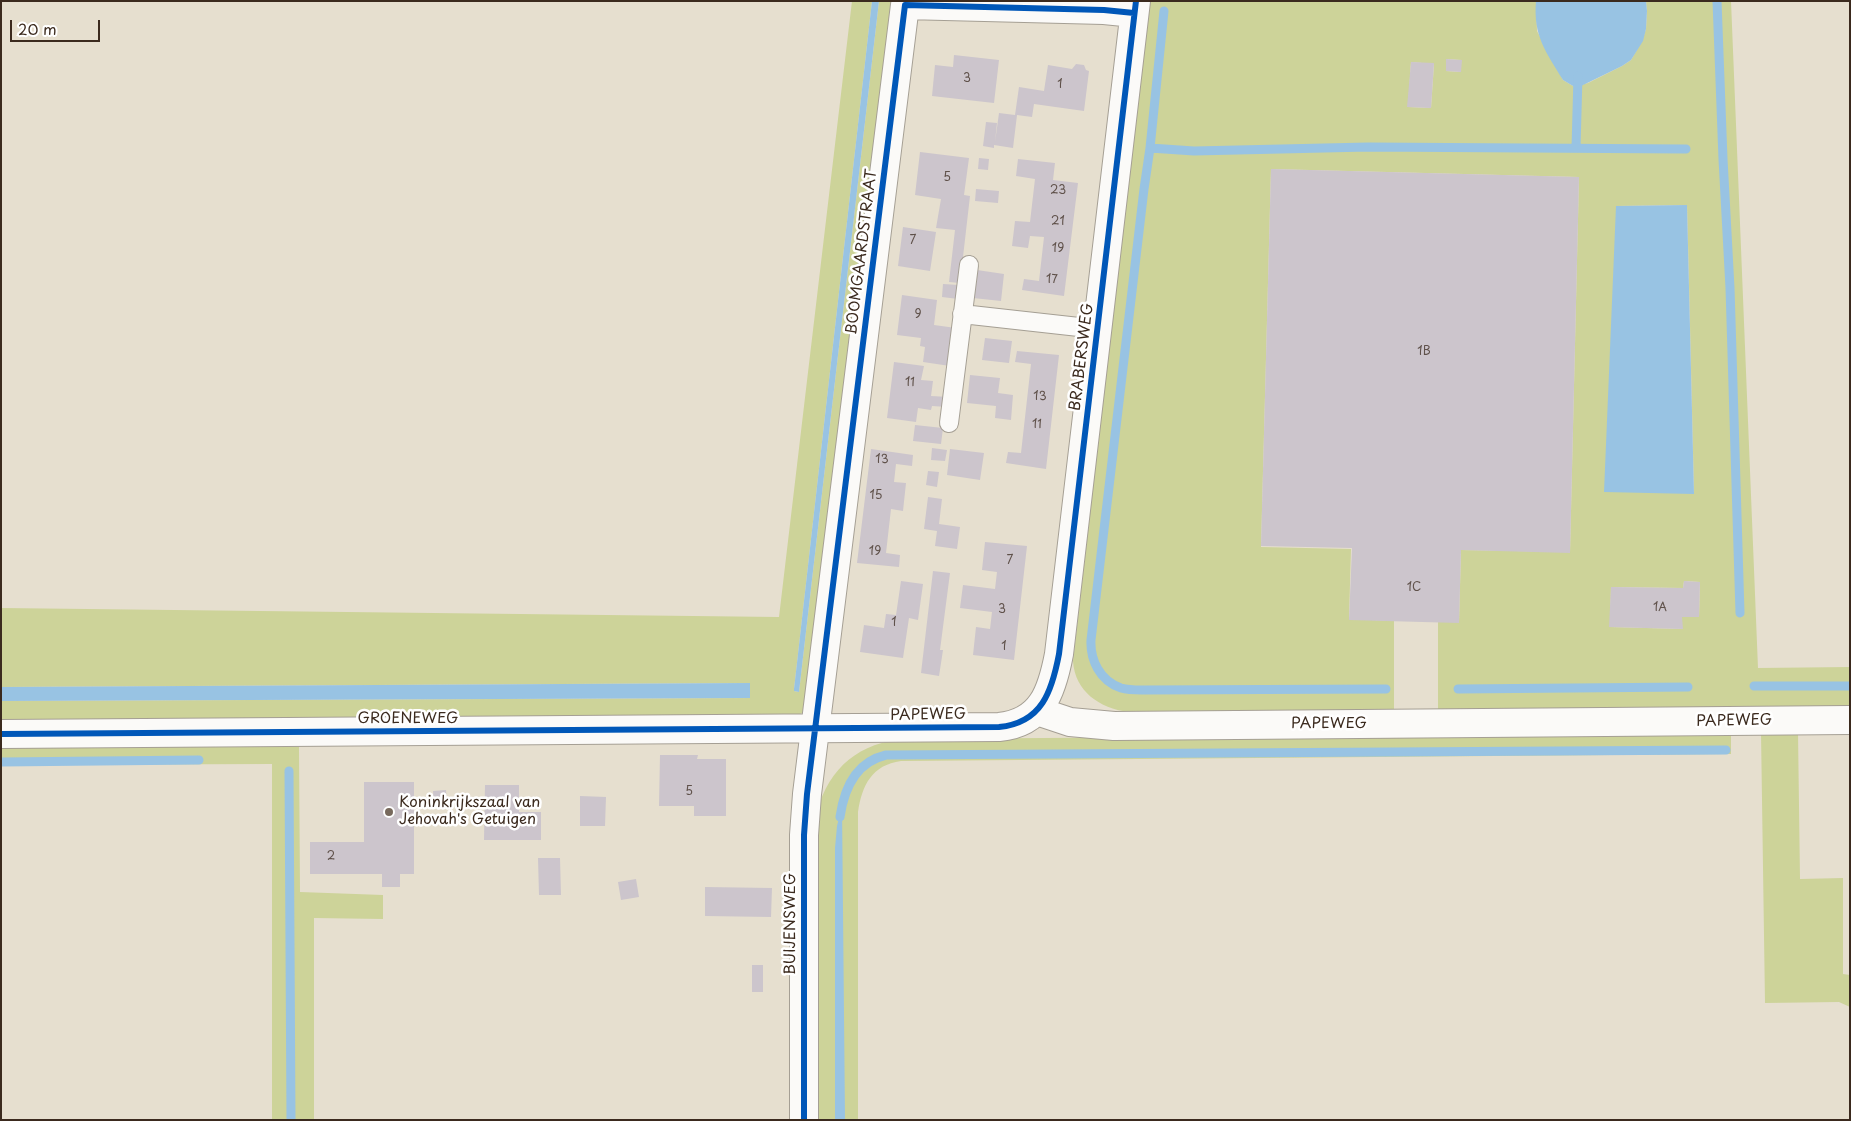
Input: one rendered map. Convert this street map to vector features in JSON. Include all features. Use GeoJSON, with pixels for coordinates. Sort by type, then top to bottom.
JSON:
{"type":"FeatureCollection","features":[{"type":"Feature","properties":{"kind":"street","name":"BOOMGAARDSTRAAT"},"geometry":{"type":"LineString","coordinates":[[815,729],[905,5],[1104,10],[1135,7]]}},
{"type":"Feature","properties":{"kind":"street","name":"BRABERSWEG"},"geometry":{"type":"LineString","coordinates":[[1037,711],[1046,699],[1052,686],[1059,654],[1135,7]]}},
{"type":"Feature","properties":{"kind":"street","name":"PAPEWEG"},"geometry":{"type":"LineString","coordinates":[[815,729],[999,727],[1017,723],[1037,711],[1070,722],[1114,726],[1850,720]]}},
{"type":"Feature","properties":{"kind":"street","name":"GROENEWEG"},"geometry":{"type":"LineString","coordinates":[[1,734],[815,729]]}},
{"type":"Feature","properties":{"kind":"street","name":"BUIJENSWEG"},"geometry":{"type":"LineString","coordinates":[[804,1120],[804,835],[815,729]]}},
{"type":"Feature","properties":{"kind":"lane"},"geometry":{"type":"LineString","coordinates":[[949,422],[969,265]]}},
{"type":"Feature","properties":{"kind":"lane"},"geometry":{"type":"LineString","coordinates":[[962,314],[1097,329]]}},
{"type":"Feature","properties":{"kind":"green space"},"geometry":{"type":"Polygon","coordinates":[[[852,1],[872,1],[794,689],[794,691],[799,692],[879,1],[892,1],[804,712],[800,714],[610,718],[1,722],[1,701],[750,698],[750,683],[1,687],[1,608],[779,617],[852,1]]]}},
{"type":"Feature","properties":{"kind":"green space"},"geometry":{"type":"Polygon","coordinates":[[[1149,1],[1536,1],[1537,31],[1563,80],[1573,86],[1577,86],[1588,83],[1631,60],[1642,41],[1646,29],[1646,1],[1731,1],[1758,668],[1850,667],[1850,707],[1438,709],[1438,622],[1459,622],[1461,550],[1570,552],[1579,177],[1271,169],[1261,547],[1351,549],[1349,619],[1394,621],[1394,712],[1128,712],[1108,707],[1091,697],[1078,681],[1073,661],[1149,1]],[[1446,59],[1446,71],[1461,72],[1461,60],[1446,59]],[[1411,62],[1408,107],[1431,108],[1434,64],[1411,62]],[[1687,205],[1616,206],[1694,493],[1687,205]],[[1684,581],[1683,588],[1611,587],[1610,627],[1682,629],[1682,617],[1699,617],[1700,582],[1684,581]]]}},
{"type":"Feature","properties":{"kind":"green space"},"geometry":{"type":"Polygon","coordinates":[[[1761,732],[1798,732],[1800,879],[1843,878],[1843,974],[1850,975],[1850,1007],[1839,1002],[1765,1003],[1761,732]]]}},
{"type":"Feature","properties":{"kind":"green space"},"geometry":{"type":"Polygon","coordinates":[[[1731,733],[1731,754],[901,761],[891,763],[870,778],[862,793],[858,812],[858,1120],[816,1120],[817,812],[822,796],[838,770],[849,760],[874,745],[906,739],[1731,733]]]}},
{"type":"Feature","properties":{"kind":"green space"},"geometry":{"type":"Polygon","coordinates":[[[299,747],[300,892],[383,895],[383,919],[314,918],[314,1120],[272,1120],[272,764],[1,765],[1,748],[299,747]]]}},
{"type":"Feature","properties":{"kind":"water"},"geometry":{"type":"Polygon","coordinates":[[[872,1],[879,1],[799,692],[794,691],[794,689],[872,1]]]}},
{"type":"Feature","properties":{"kind":"water"},"geometry":{"type":"Polygon","coordinates":[[[1536,1],[1646,1],[1646,29],[1643,41],[1631,60],[1622,66],[1581,86],[1573,86],[1563,80],[1542,43],[1537,24],[1536,1]]]}},
{"type":"Feature","properties":{"kind":"water"},"geometry":{"type":"Polygon","coordinates":[[[1687,205],[1694,494],[1604,492],[1616,206],[1687,205]]]}},
{"type":"Feature","properties":{"kind":"water"},"geometry":{"type":"Polygon","coordinates":[[[750,683],[750,698],[1,701],[1,687],[750,683]]]}},
{"type":"Feature","properties":{"kind":"water"},"geometry":{"type":"Polygon","coordinates":[[[842,806],[845,1120],[835,1120],[835,848],[837,826],[842,806]]]}},
{"type":"Feature","properties":{"kind":"building"},"geometry":{"type":"Polygon","coordinates":[[[954,55],[999,60],[994,103],[932,96],[935,65],[953,67],[954,55]]]}},
{"type":"Feature","properties":{"kind":"building"},"geometry":{"type":"Polygon","coordinates":[[[1446,59],[1462,60],[1461,72],[1446,71],[1446,59]]]}},
{"type":"Feature","properties":{"kind":"building"},"geometry":{"type":"Polygon","coordinates":[[[1411,62],[1434,63],[1431,108],[1407,107],[1411,62]]]}},
{"type":"Feature","properties":{"kind":"building"},"geometry":{"type":"Polygon","coordinates":[[[1076,64],[1084,65],[1086,70],[1089,71],[1084,111],[1034,104],[1032,117],[1017,115],[1013,148],[994,145],[994,148],[983,146],[986,122],[997,123],[995,142],[999,113],[1015,115],[1019,87],[1044,91],[1048,65],[1072,69],[1076,64]]]}},
{"type":"Feature","properties":{"kind":"building"},"geometry":{"type":"Polygon","coordinates":[[[920,152],[969,158],[964,195],[970,196],[960,283],[949,282],[955,230],[936,228],[941,199],[915,195],[920,152]]]}},
{"type":"Feature","properties":{"kind":"building"},"geometry":{"type":"Polygon","coordinates":[[[979,158],[989,159],[988,170],[978,169],[979,158]]]}},
{"type":"Feature","properties":{"kind":"building"},"geometry":{"type":"Polygon","coordinates":[[[1018,159],[1055,163],[1053,180],[1078,183],[1064,296],[1022,290],[1024,279],[1039,281],[1044,237],[1030,236],[1028,248],[1012,246],[1015,221],[1030,222],[1035,179],[1016,176],[1018,159]]]}},
{"type":"Feature","properties":{"kind":"building"},"geometry":{"type":"Polygon","coordinates":[[[1271,169],[1579,177],[1570,553],[1461,550],[1459,623],[1349,620],[1352,548],[1261,546],[1271,169]]]}},
{"type":"Feature","properties":{"kind":"building"},"geometry":{"type":"Polygon","coordinates":[[[976,189],[999,191],[998,203],[975,201],[976,189]]]}},
{"type":"Feature","properties":{"kind":"building"},"geometry":{"type":"Polygon","coordinates":[[[903,227],[936,232],[930,271],[898,266],[903,227]]]}},
{"type":"Feature","properties":{"kind":"building"},"geometry":{"type":"Polygon","coordinates":[[[977,270],[1004,274],[1001,301],[973,298],[977,270]]]}},
{"type":"Feature","properties":{"kind":"building"},"geometry":{"type":"Polygon","coordinates":[[[943,284],[959,285],[958,299],[942,297],[943,284]]]}},
{"type":"Feature","properties":{"kind":"building"},"geometry":{"type":"Polygon","coordinates":[[[902,295],[937,300],[934,325],[956,328],[950,366],[923,362],[925,347],[920,346],[921,338],[897,335],[902,295]]]}},
{"type":"Feature","properties":{"kind":"building"},"geometry":{"type":"Polygon","coordinates":[[[985,338],[1012,341],[1009,363],[982,360],[985,338]]]}},
{"type":"Feature","properties":{"kind":"building"},"geometry":{"type":"Polygon","coordinates":[[[1017,351],[1059,355],[1046,469],[1006,463],[1008,452],[1021,453],[1031,364],[1015,362],[1017,351]]]}},
{"type":"Feature","properties":{"kind":"building"},"geometry":{"type":"Polygon","coordinates":[[[894,362],[924,366],[921,380],[933,381],[931,396],[949,397],[947,407],[932,406],[931,410],[918,408],[916,422],[887,418],[894,362]]]}},
{"type":"Feature","properties":{"kind":"building"},"geometry":{"type":"Polygon","coordinates":[[[970,375],[1000,378],[998,393],[1013,395],[1011,420],[995,418],[996,406],[967,403],[970,375]]]}},
{"type":"Feature","properties":{"kind":"building"},"geometry":{"type":"Polygon","coordinates":[[[915,425],[943,428],[941,444],[913,441],[915,425]]]}},
{"type":"Feature","properties":{"kind":"building"},"geometry":{"type":"Polygon","coordinates":[[[932,448],[947,450],[945,461],[931,460],[932,448]]]}},
{"type":"Feature","properties":{"kind":"building"},"geometry":{"type":"Polygon","coordinates":[[[871,449],[913,455],[912,466],[896,464],[894,482],[906,483],[903,511],[891,509],[886,553],[900,555],[899,567],[857,563],[871,449]]]}},
{"type":"Feature","properties":{"kind":"building"},"geometry":{"type":"Polygon","coordinates":[[[950,449],[984,453],[980,480],[947,475],[950,449]]]}},
{"type":"Feature","properties":{"kind":"building"},"geometry":{"type":"Polygon","coordinates":[[[928,471],[939,472],[937,487],[926,485],[928,471]]]}},
{"type":"Feature","properties":{"kind":"building"},"geometry":{"type":"Polygon","coordinates":[[[928,497],[942,499],[939,524],[960,527],[957,549],[935,546],[937,531],[924,529],[928,497]]]}},
{"type":"Feature","properties":{"kind":"building"},"geometry":{"type":"Polygon","coordinates":[[[985,542],[1027,546],[1014,660],[973,655],[976,627],[990,629],[992,612],[960,608],[963,585],[995,589],[997,572],[982,570],[985,542]]]}},
{"type":"Feature","properties":{"kind":"building"},"geometry":{"type":"Polygon","coordinates":[[[933,571],[950,573],[940,650],[943,650],[939,676],[921,673],[933,571]]]}},
{"type":"Feature","properties":{"kind":"building"},"geometry":{"type":"Polygon","coordinates":[[[901,581],[923,584],[918,620],[909,618],[903,658],[860,652],[864,625],[884,628],[886,614],[896,615],[901,581]]]}},
{"type":"Feature","properties":{"kind":"building"},"geometry":{"type":"Polygon","coordinates":[[[1684,581],[1700,582],[1699,617],[1682,617],[1683,629],[1609,627],[1611,587],[1683,588],[1684,581]]]}},
{"type":"Feature","properties":{"kind":"building"},"geometry":{"type":"Polygon","coordinates":[[[660,755],[698,755],[697,759],[726,759],[726,816],[694,816],[694,806],[659,806],[660,755]]]}},
{"type":"Feature","properties":{"kind":"building","name":"Koninkrijkszaal van Jehovah's Getuigen"},"geometry":{"type":"Polygon","coordinates":[[[364,782],[414,782],[414,874],[400,874],[400,887],[382,887],[382,874],[310,874],[310,842],[364,842],[364,782]]]}},
{"type":"Feature","properties":{"kind":"building"},"geometry":{"type":"Polygon","coordinates":[[[485,785],[519,785],[519,812],[541,812],[541,840],[484,840],[485,785]]]}},
{"type":"Feature","properties":{"kind":"building"},"geometry":{"type":"Polygon","coordinates":[[[446,790],[447,805],[434,806],[433,791],[446,790]]]}},
{"type":"Feature","properties":{"kind":"building"},"geometry":{"type":"Polygon","coordinates":[[[580,796],[606,797],[605,826],[580,826],[580,796]]]}},
{"type":"Feature","properties":{"kind":"building"},"geometry":{"type":"Polygon","coordinates":[[[538,858],[560,858],[561,895],[539,895],[538,858]]]}},
{"type":"Feature","properties":{"kind":"building"},"geometry":{"type":"Polygon","coordinates":[[[636,879],[639,897],[621,900],[618,882],[636,879]]]}},
{"type":"Feature","properties":{"kind":"building"},"geometry":{"type":"Polygon","coordinates":[[[705,887],[772,888],[771,917],[705,916],[705,887]]]}},
{"type":"Feature","properties":{"kind":"building"},"geometry":{"type":"Polygon","coordinates":[[[752,965],[763,965],[763,992],[752,992],[752,965]]]}},
{"type":"Feature","properties":{"kind":"waterway"},"geometry":{"type":"LineString","coordinates":[[1717,1],[1730,288],[1740,613]]}},
{"type":"Feature","properties":{"kind":"waterway"},"geometry":{"type":"LineString","coordinates":[[1164,11],[1150,148],[1194,151],[1368,147],[1686,149]]}},
{"type":"Feature","properties":{"kind":"waterway"},"geometry":{"type":"LineString","coordinates":[[1576,148],[1578,76]]}},
{"type":"Feature","properties":{"kind":"waterway"},"geometry":{"type":"LineString","coordinates":[[1150,148],[1091,640],[1092,655],[1098,669],[1114,685],[1129,690],[1386,689]]}},
{"type":"Feature","properties":{"kind":"waterway"},"geometry":{"type":"LineString","coordinates":[[1754,686],[1850,686]]}},
{"type":"Feature","properties":{"kind":"waterway"},"geometry":{"type":"LineString","coordinates":[[1458,689],[1688,687]]}},
{"type":"Feature","properties":{"kind":"waterway"},"geometry":{"type":"LineString","coordinates":[[840,817],[845,796],[853,778],[867,764],[886,755],[1726,750]]}},
{"type":"Feature","properties":{"kind":"waterway"},"geometry":{"type":"LineString","coordinates":[[1,762],[199,760]]}},
{"type":"Feature","properties":{"kind":"waterway"},"geometry":{"type":"LineString","coordinates":[[289,771],[291,1120]]}},
{"type":"Feature","properties":{"kind":"cycle path"},"geometry":{"type":"LineString","coordinates":[[1,734],[999,727],[1026,719],[1035,712],[1048,692],[1059,654],[1136,1]]}},
{"type":"Feature","properties":{"kind":"cycle path"},"geometry":{"type":"LineString","coordinates":[[804,1120],[804,835],[807,794],[905,5],[1104,10],[1134,13]]}},
{"type":"Feature","properties":{"kind":"place","name":"Koninkrijkszaal van Jehovah's Getuigen"},"geometry":{"type":"Point","coordinates":[389,812]}}]}
